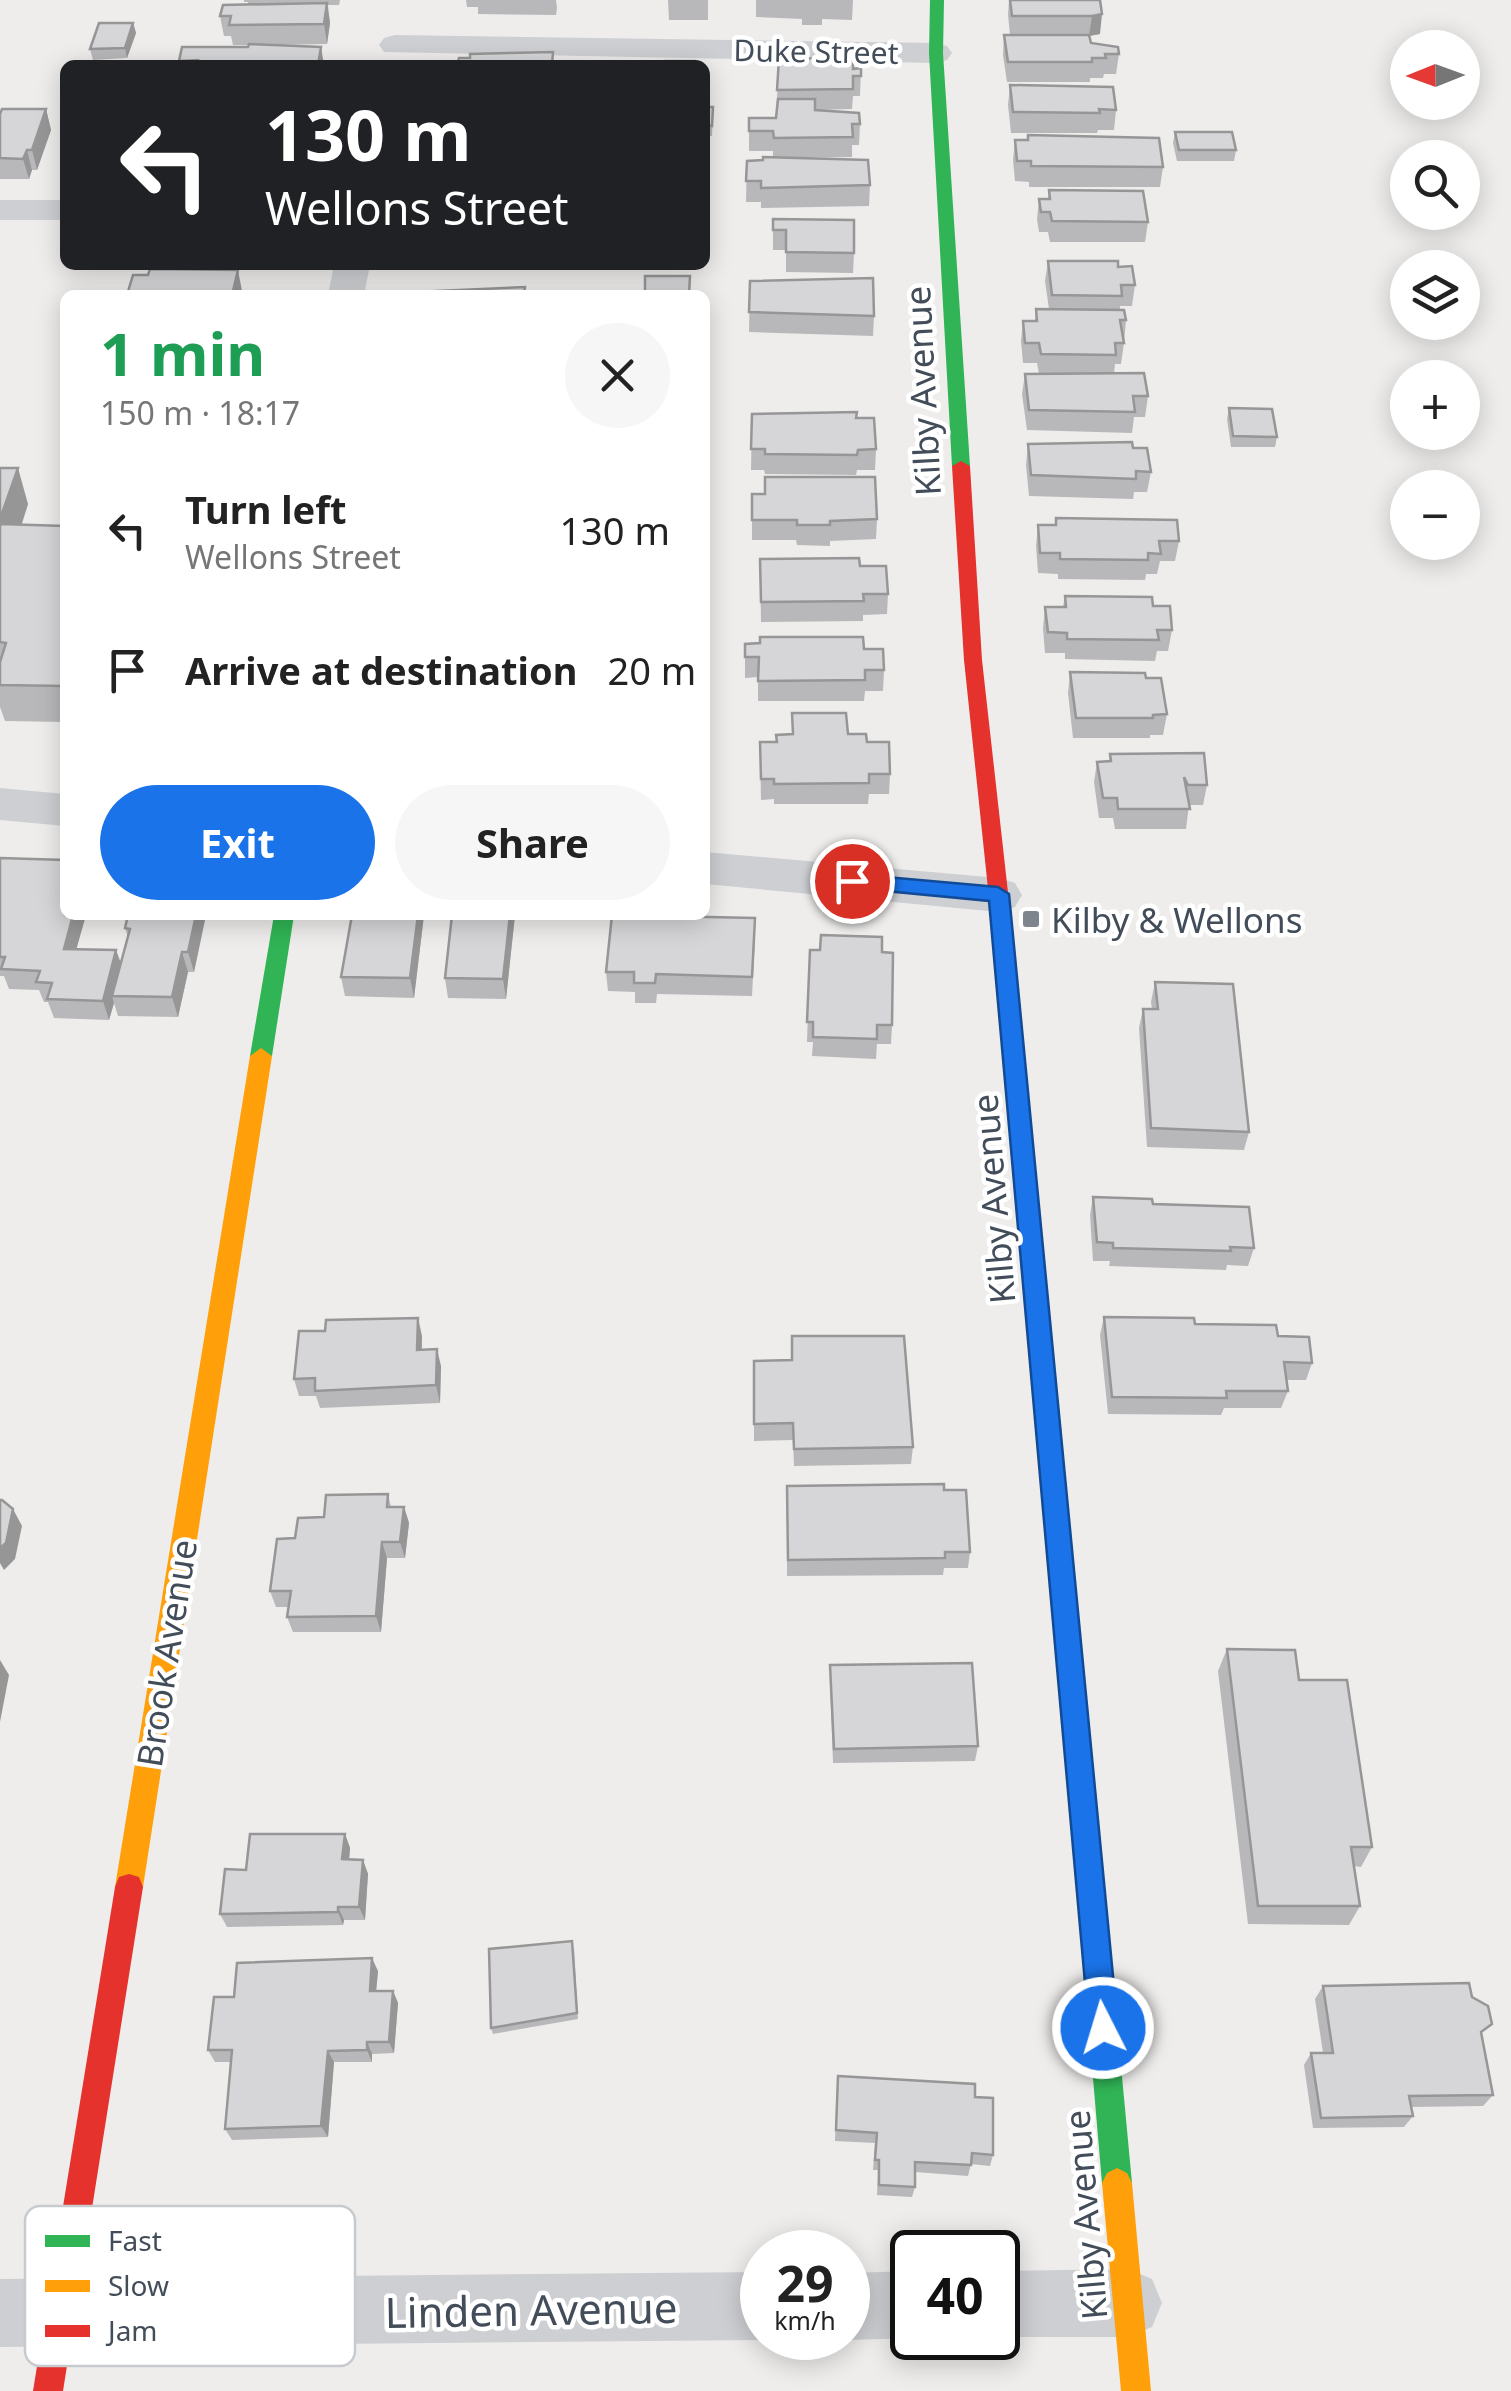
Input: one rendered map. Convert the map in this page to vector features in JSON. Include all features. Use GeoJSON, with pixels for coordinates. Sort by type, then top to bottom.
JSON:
{"type":"FeatureCollection","features":[{"type":"Feature","properties":{"kind":"street","name":"Kilby Avenue"},"geometry":{"type":"LineString","coordinates":[[937,0],[936,52],[974,660],[1136,2391]]}},
{"type":"Feature","properties":{"kind":"street","name":"Duke Street"},"geometry":{"type":"LineString","coordinates":[[396,41],[936,52]]}},
{"type":"Feature","properties":{"kind":"street"},"geometry":{"type":"LineString","coordinates":[[0,210],[60,210]]}},
{"type":"Feature","properties":{"kind":"street"},"geometry":{"type":"LineString","coordinates":[[0,804],[60,810]]}},
{"type":"Feature","properties":{"kind":"street"},"geometry":{"type":"LineString","coordinates":[[710,868],[998,894]]}},
{"type":"Feature","properties":{"kind":"street","name":"Brook Avenue"},"geometry":{"type":"LineString","coordinates":[[50,2206],[283,920]]}},
{"type":"Feature","properties":{"kind":"street"},"geometry":{"type":"LineString","coordinates":[[1020,2304],[1128,2303]]}},
{"type":"Feature","properties":{"kind":"street","name":"Linden Avenue"},"geometry":{"type":"LineString","coordinates":[[355,2310],[740,2306]]}},
{"type":"Feature","properties":{"kind":"street","name":"Brook Avenue"},"geometry":{"type":"LineString","coordinates":[[43,2366],[48,2391]]}},
{"type":"Feature","properties":{"kind":"building"},"geometry":{"type":"Polygon","coordinates":[[[1010,0],[1100,0],[1102,14],[1012,16],[1010,0]]]}},
{"type":"Feature","properties":{"kind":"building"},"geometry":{"type":"Polygon","coordinates":[[[327,3],[324,24],[229,25],[231,16],[220,16],[223,5],[327,3]]]}},
{"type":"Feature","properties":{"kind":"building"},"geometry":{"type":"Polygon","coordinates":[[[99,23],[133,23],[125,48],[90,49],[99,23]]]}},
{"type":"Feature","properties":{"kind":"building"},"geometry":{"type":"Polygon","coordinates":[[[1004,35],[1089,35],[1091,43],[1118,47],[1119,54],[1105,54],[1106,58],[1092,58],[1092,62],[1008,62],[1004,35]]]}},
{"type":"Feature","properties":{"kind":"building"},"geometry":{"type":"Polygon","coordinates":[[[182,47],[321,47],[319,60],[179,60],[182,47]]]}},
{"type":"Feature","properties":{"kind":"building"},"geometry":{"type":"Polygon","coordinates":[[[553,52],[552,60],[458,60],[470,58],[470,54],[553,52]]]}},
{"type":"Feature","properties":{"kind":"building"},"geometry":{"type":"Polygon","coordinates":[[[779,58],[853,59],[853,69],[861,68],[861,76],[853,76],[853,89],[777,90],[779,58]]]}},
{"type":"Feature","properties":{"kind":"building"},"geometry":{"type":"Polygon","coordinates":[[[1010,85],[1113,87],[1116,110],[1013,112],[1010,85]]]}},
{"type":"Feature","properties":{"kind":"building"},"geometry":{"type":"Polygon","coordinates":[[[778,99],[815,99],[815,110],[859,113],[860,124],[852,124],[853,137],[774,138],[773,131],[749,131],[749,118],[776,118],[778,99]]]}},
{"type":"Feature","properties":{"kind":"building"},"geometry":{"type":"Polygon","coordinates":[[[2,109],[46,109],[32,150],[27,150],[23,159],[0,158],[2,109]]]}},
{"type":"Feature","properties":{"kind":"building"},"geometry":{"type":"Polygon","coordinates":[[[1175,132],[1232,132],[1236,150],[1179,150],[1175,132]]]}},
{"type":"Feature","properties":{"kind":"building"},"geometry":{"type":"Polygon","coordinates":[[[1028,135],[1159,138],[1163,167],[1031,166],[1031,161],[1017,161],[1015,140],[1028,140],[1028,135]]]}},
{"type":"Feature","properties":{"kind":"building"},"geometry":{"type":"Polygon","coordinates":[[[763,157],[868,160],[870,185],[761,188],[761,181],[746,181],[747,161],[763,157]]]}},
{"type":"Feature","properties":{"kind":"building"},"geometry":{"type":"Polygon","coordinates":[[[1049,190],[1143,191],[1148,222],[1052,221],[1050,212],[1041,212],[1039,199],[1050,199],[1049,190]]]}},
{"type":"Feature","properties":{"kind":"building"},"geometry":{"type":"Polygon","coordinates":[[[773,219],[854,220],[854,253],[786,252],[786,230],[773,230],[773,219]]]}},
{"type":"Feature","properties":{"kind":"building"},"geometry":{"type":"Polygon","coordinates":[[[1048,261],[1118,261],[1118,267],[1132,266],[1135,285],[1121,285],[1122,296],[1052,295],[1048,261]]]}},
{"type":"Feature","properties":{"kind":"building"},"geometry":{"type":"Polygon","coordinates":[[[150,270],[238,270],[233,290],[128,290],[133,275],[148,275],[150,270]]]}},
{"type":"Feature","properties":{"kind":"building"},"geometry":{"type":"Polygon","coordinates":[[[645,276],[690,276],[689,290],[645,290],[645,276]]]}},
{"type":"Feature","properties":{"kind":"building"},"geometry":{"type":"Polygon","coordinates":[[[873,278],[874,316],[749,312],[750,281],[873,278]]]}},
{"type":"Feature","properties":{"kind":"building"},"geometry":{"type":"Polygon","coordinates":[[[525,287],[525,290],[459,290],[525,287]]]}},
{"type":"Feature","properties":{"kind":"building"},"geometry":{"type":"Polygon","coordinates":[[[1036,309],[1124,310],[1126,320],[1120,320],[1124,343],[1115,343],[1116,355],[1041,354],[1039,343],[1025,343],[1023,321],[1037,321],[1036,309]]]}},
{"type":"Feature","properties":{"kind":"building"},"geometry":{"type":"Polygon","coordinates":[[[1144,373],[1148,396],[1133,396],[1135,412],[1029,410],[1025,374],[1144,373]]]}},
{"type":"Feature","properties":{"kind":"building"},"geometry":{"type":"Polygon","coordinates":[[[1229,408],[1272,409],[1277,437],[1233,436],[1229,408]]]}},
{"type":"Feature","properties":{"kind":"building"},"geometry":{"type":"Polygon","coordinates":[[[857,412],[856,418],[874,418],[876,449],[858,450],[857,455],[765,454],[765,449],[751,449],[752,414],[857,412]]]}},
{"type":"Feature","properties":{"kind":"building"},"geometry":{"type":"Polygon","coordinates":[[[1132,442],[1133,448],[1147,448],[1151,472],[1136,471],[1136,479],[1031,475],[1028,444],[1132,442]]]}},
{"type":"Feature","properties":{"kind":"building"},"geometry":{"type":"Polygon","coordinates":[[[0,468],[18,468],[0,519],[0,468]]]}},
{"type":"Feature","properties":{"kind":"building"},"geometry":{"type":"Polygon","coordinates":[[[765,477],[875,477],[877,519],[830,521],[830,525],[752,520],[752,494],[765,494],[765,477]]]}},
{"type":"Feature","properties":{"kind":"building"},"geometry":{"type":"Polygon","coordinates":[[[1056,518],[1177,520],[1179,541],[1159,541],[1161,554],[1148,553],[1148,560],[1060,559],[1060,553],[1040,553],[1038,525],[1056,525],[1056,518]]]}},
{"type":"Feature","properties":{"kind":"building"},"geometry":{"type":"Polygon","coordinates":[[[0,524],[60,526],[60,686],[0,685],[0,662],[6,643],[0,642],[0,524]]]}},
{"type":"Feature","properties":{"kind":"building"},"geometry":{"type":"Polygon","coordinates":[[[859,558],[860,566],[886,566],[888,594],[863,594],[864,601],[761,602],[760,559],[859,558]]]}},
{"type":"Feature","properties":{"kind":"building"},"geometry":{"type":"Polygon","coordinates":[[[1065,596],[1152,597],[1153,606],[1170,606],[1172,630],[1157,630],[1159,640],[1067,639],[1067,633],[1048,632],[1045,607],[1066,607],[1065,596]]]}},
{"type":"Feature","properties":{"kind":"building"},"geometry":{"type":"Polygon","coordinates":[[[760,637],[863,637],[864,649],[883,649],[884,670],[865,670],[865,680],[758,681],[759,657],[745,657],[745,644],[760,643],[760,637]]]}},
{"type":"Feature","properties":{"kind":"building"},"geometry":{"type":"Polygon","coordinates":[[[1070,672],[1145,673],[1146,678],[1161,678],[1167,714],[1153,718],[1076,718],[1070,672]]]}},
{"type":"Feature","properties":{"kind":"building"},"geometry":{"type":"Polygon","coordinates":[[[792,713],[846,713],[848,734],[866,734],[867,742],[889,742],[890,774],[869,774],[869,783],[774,784],[774,779],[761,779],[760,742],[777,742],[776,735],[793,734],[792,713]]]}},
{"type":"Feature","properties":{"kind":"building"},"geometry":{"type":"Polygon","coordinates":[[[1204,753],[1207,785],[1188,785],[1184,777],[1190,809],[1118,809],[1117,798],[1103,798],[1097,762],[1111,761],[1110,754],[1204,753]]]}},
{"type":"Feature","properties":{"kind":"building"},"geometry":{"type":"Polygon","coordinates":[[[0,858],[60,860],[60,920],[72,920],[64,949],[116,950],[103,1001],[47,999],[52,983],[36,982],[40,971],[1,969],[5,957],[0,957],[0,858]]]}},
{"type":"Feature","properties":{"kind":"building"},"geometry":{"type":"Polygon","coordinates":[[[755,918],[752,977],[656,974],[655,983],[634,983],[634,972],[606,972],[611,920],[755,918]]]}},
{"type":"Feature","properties":{"kind":"building"},"geometry":{"type":"Polygon","coordinates":[[[127,920],[195,920],[188,952],[182,952],[172,997],[112,996],[130,929],[125,928],[127,920]]]}},
{"type":"Feature","properties":{"kind":"building"},"geometry":{"type":"Polygon","coordinates":[[[351,920],[417,920],[410,978],[341,977],[351,920]]]}},
{"type":"Feature","properties":{"kind":"building"},"geometry":{"type":"Polygon","coordinates":[[[451,920],[509,920],[503,979],[445,978],[451,920]]]}},
{"type":"Feature","properties":{"kind":"building"},"geometry":{"type":"Polygon","coordinates":[[[821,935],[882,937],[882,952],[893,953],[892,1025],[877,1025],[877,1039],[813,1037],[813,1022],[807,1022],[810,950],[820,950],[821,935]]]}},
{"type":"Feature","properties":{"kind":"building"},"geometry":{"type":"Polygon","coordinates":[[[1155,982],[1233,984],[1249,1132],[1151,1128],[1143,1009],[1158,1009],[1155,982]]]}},
{"type":"Feature","properties":{"kind":"building"},"geometry":{"type":"Polygon","coordinates":[[[1093,1197],[1152,1199],[1153,1204],[1249,1207],[1254,1248],[1113,1248],[1113,1243],[1097,1242],[1093,1197]]]}},
{"type":"Feature","properties":{"kind":"building"},"geometry":{"type":"Polygon","coordinates":[[[1104,1317],[1194,1318],[1195,1324],[1276,1325],[1278,1336],[1309,1337],[1312,1363],[1284,1362],[1288,1391],[1226,1391],[1227,1398],[1112,1397],[1104,1317]]]}},
{"type":"Feature","properties":{"kind":"building"},"geometry":{"type":"Polygon","coordinates":[[[418,1318],[417,1350],[437,1349],[436,1385],[315,1391],[315,1378],[294,1379],[299,1331],[325,1331],[326,1320],[418,1318]]]}},
{"type":"Feature","properties":{"kind":"building"},"geometry":{"type":"Polygon","coordinates":[[[792,1336],[904,1336],[913,1447],[794,1449],[793,1423],[754,1424],[754,1361],[792,1360],[792,1336]]]}},
{"type":"Feature","properties":{"kind":"building"},"geometry":{"type":"Polygon","coordinates":[[[944,1484],[944,1490],[966,1490],[970,1552],[945,1552],[945,1558],[788,1560],[787,1486],[944,1484]]]}},
{"type":"Feature","properties":{"kind":"building"},"geometry":{"type":"Polygon","coordinates":[[[388,1494],[387,1507],[404,1507],[400,1542],[382,1542],[376,1616],[287,1617],[291,1591],[270,1591],[277,1539],[295,1538],[298,1518],[324,1517],[326,1495],[388,1494]]]}},
{"type":"Feature","properties":{"kind":"building"},"geometry":{"type":"Polygon","coordinates":[[[0,1500],[13,1509],[6,1543],[0,1548],[0,1500]]]}},
{"type":"Feature","properties":{"kind":"building"},"geometry":{"type":"Polygon","coordinates":[[[1227,1649],[1295,1650],[1299,1680],[1347,1680],[1372,1847],[1351,1847],[1360,1906],[1258,1906],[1227,1649]]]}},
{"type":"Feature","properties":{"kind":"building"},"geometry":{"type":"Polygon","coordinates":[[[972,1663],[978,1746],[834,1749],[830,1665],[972,1663]]]}},
{"type":"Feature","properties":{"kind":"building"},"geometry":{"type":"Polygon","coordinates":[[[250,1834],[345,1834],[342,1859],[363,1860],[359,1907],[338,1907],[338,1912],[220,1914],[225,1869],[246,1870],[250,1834]]]}},
{"type":"Feature","properties":{"kind":"building"},"geometry":{"type":"Polygon","coordinates":[[[572,1941],[577,2013],[491,2028],[489,1949],[572,1941]]]}},
{"type":"Feature","properties":{"kind":"building"},"geometry":{"type":"Polygon","coordinates":[[[372,1958],[370,1991],[393,1991],[389,2042],[367,2042],[367,2050],[328,2051],[321,2126],[225,2129],[232,2050],[208,2050],[214,1997],[234,1997],[237,1963],[372,1958]]]}},
{"type":"Feature","properties":{"kind":"building"},"geometry":{"type":"Polygon","coordinates":[[[1469,1983],[1472,1997],[1488,2006],[1492,2024],[1481,2032],[1493,2095],[1409,2096],[1413,2116],[1321,2118],[1311,2053],[1333,2053],[1323,1986],[1469,1983]]]}},
{"type":"Feature","properties":{"kind":"building"},"geometry":{"type":"Polygon","coordinates":[[[838,2076],[975,2084],[975,2097],[993,2098],[993,2155],[972,2153],[971,2165],[915,2162],[915,2187],[879,2185],[879,2160],[875,2160],[877,2133],[836,2130],[838,2076]]]}},
{"type":"Feature","properties":{"kind":"traffic: fast"},"geometry":{"type":"LineString","coordinates":[[937,0],[936,53],[961,466]]}},
{"type":"Feature","properties":{"kind":"traffic: fast"},"geometry":{"type":"LineString","coordinates":[[261,1056],[283,920]]}},
{"type":"Feature","properties":{"kind":"traffic: fast"},"geometry":{"type":"LineString","coordinates":[[1050,1439],[1117,2183]]}},
{"type":"Feature","properties":{"kind":"traffic: slow"},"geometry":{"type":"LineString","coordinates":[[1004,946],[1050,1439]]}},
{"type":"Feature","properties":{"kind":"traffic: slow"},"geometry":{"type":"LineString","coordinates":[[129,1887],[261,1056]]}},
{"type":"Feature","properties":{"kind":"traffic: slow"},"geometry":{"type":"LineString","coordinates":[[1117,2183],[1136,2391]]}},
{"type":"Feature","properties":{"kind":"traffic: jam"},"geometry":{"type":"LineString","coordinates":[[961,466],[973,660],[1004,946]]}},
{"type":"Feature","properties":{"kind":"traffic: jam"},"geometry":{"type":"LineString","coordinates":[[78,2206],[129,1887]]}},
{"type":"Feature","properties":{"kind":"traffic: jam"},"geometry":{"type":"LineString","coordinates":[[48,2391],[52,2366]]}},
{"type":"Feature","properties":{"kind":"place","name":"Kilby & Wellons"},"geometry":{"type":"Point","coordinates":[1031,919]}},
{"type":"Feature","properties":{"kind":"route"},"geometry":{"type":"LineString","coordinates":[[852,881],[998,894],[1103,2028]]}}]}
